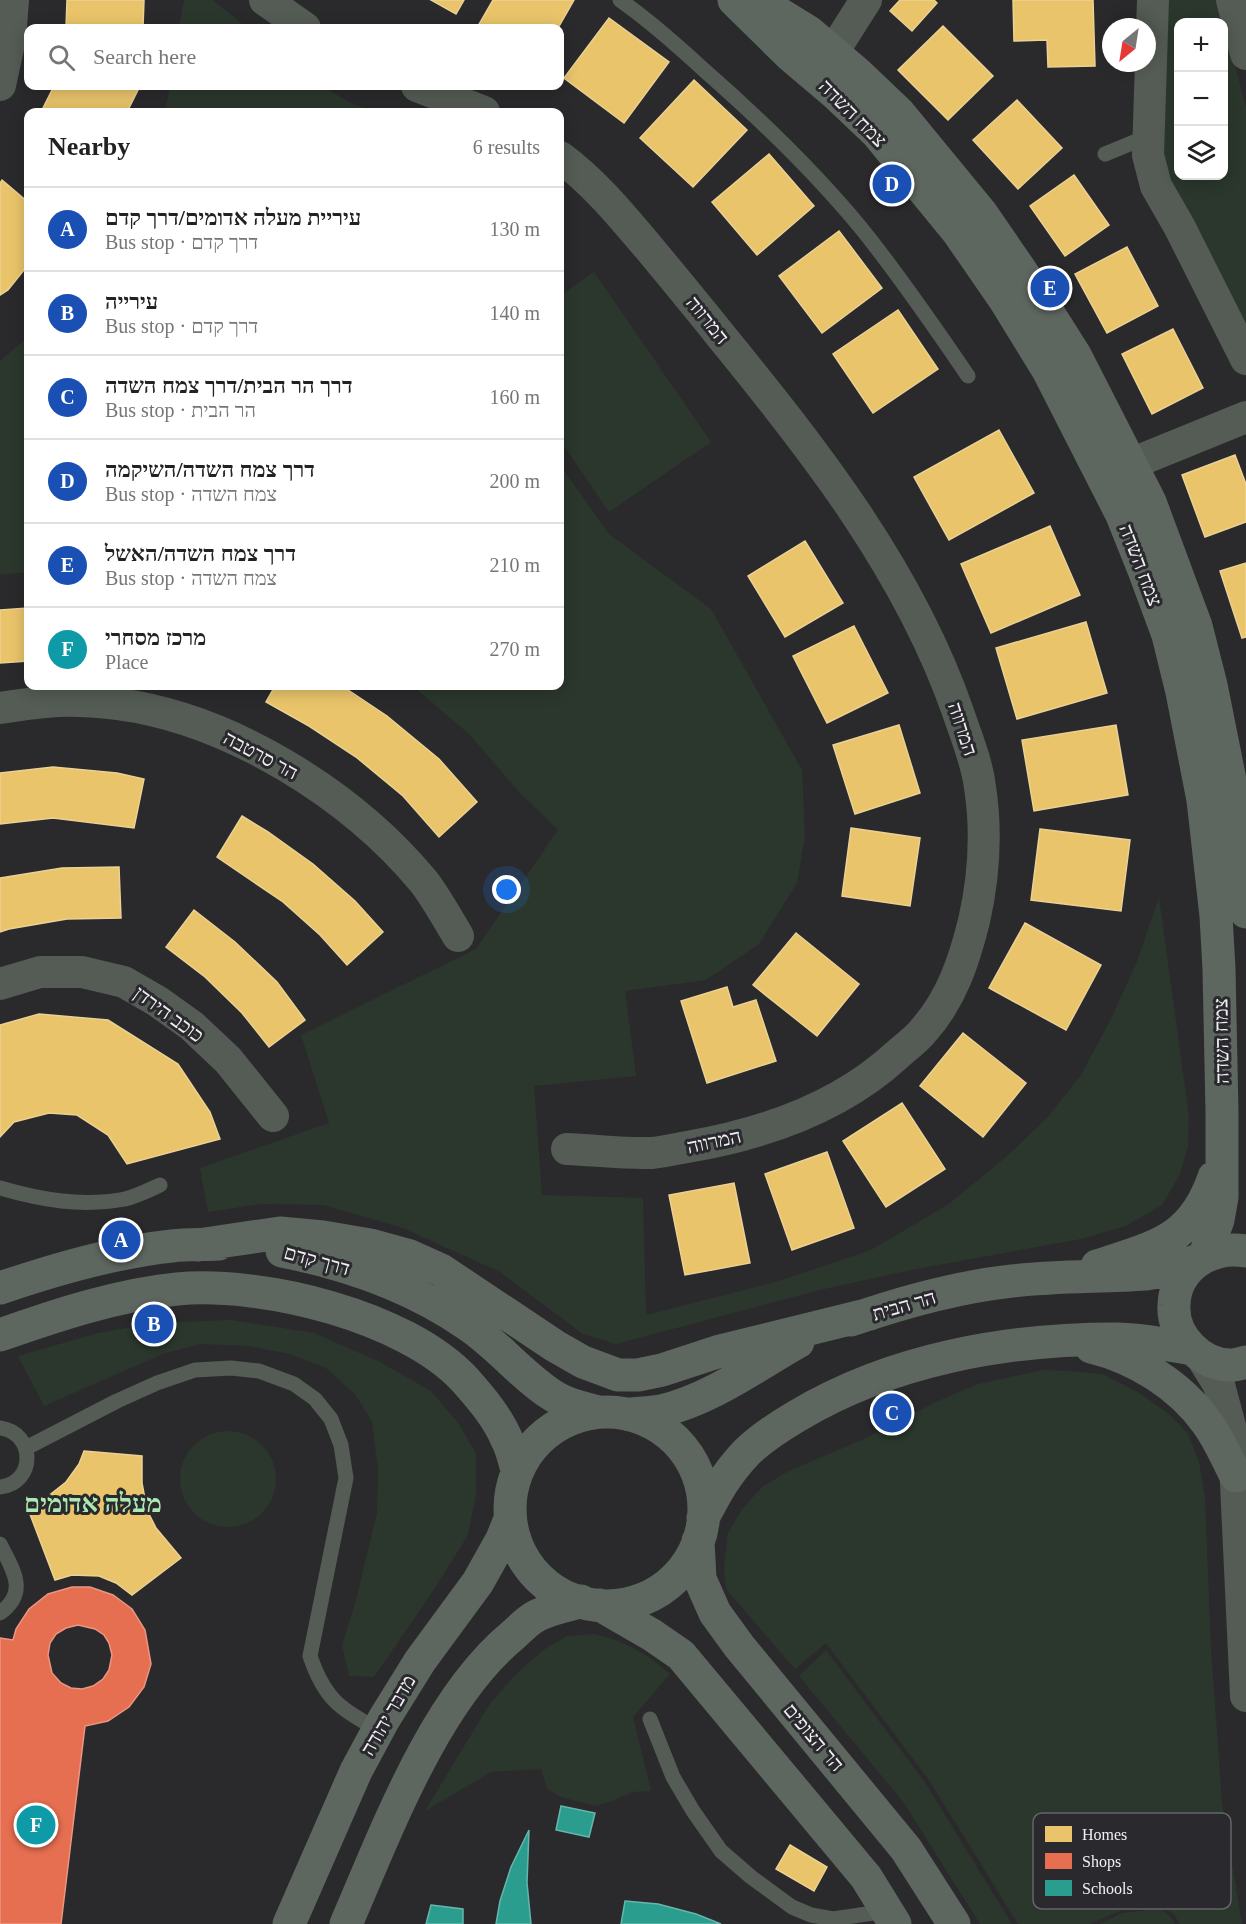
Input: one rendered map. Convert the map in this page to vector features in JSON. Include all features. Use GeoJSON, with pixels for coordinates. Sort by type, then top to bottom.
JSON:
{"type":"FeatureCollection","features":[{"type":"Feature","properties":{"kind":"main road","name":"צמח השדה"},"geometry":{"type":"LineString","coordinates":[[734,0],[791,56],[837,95],[877,134],[958,232],[1116,469],[1150,502],[1196,626],[1211,686],[1233,795],[1246,912]]}},
{"type":"Feature","properties":{"kind":"main road","name":"צמח השדה"},"geometry":{"type":"LineString","coordinates":[[757,0],[809,32],[899,113],[982,214],[1075,355],[1116,469],[1122,515],[1168,635],[1182,692],[1203,800],[1216,916],[1219,969],[1222,1197],[1218,1220],[1202,1258]]}},
{"type":"Feature","properties":{"kind":"main road"},"geometry":{"type":"LineString","coordinates":[[1058,1278],[1165,1241],[1185,1228],[1200,1210],[1209,1193],[1222,1150]]}},
{"type":"Feature","properties":{"kind":"main road"},"geometry":{"type":"LineString","coordinates":[[198,1245],[280,1233],[347,1241],[410,1256],[441,1270],[555,1346],[583,1362],[618,1375],[638,1375],[662,1370],[720,1351],[870,1314]]}},
{"type":"Feature","properties":{"kind":"main road","name":"דרך קדם"},"geometry":{"type":"LineString","coordinates":[[0,1288],[124,1253],[173,1246],[224,1244],[272,1249],[359,1271],[438,1305],[470,1326],[552,1395],[569,1404],[614,1413]]}},
{"type":"Feature","properties":{"kind":"main road","name":"הר הבית"},"geometry":{"type":"LineString","coordinates":[[614,1413],[660,1411],[684,1403],[720,1387],[804,1339],[870,1314],[942,1294],[999,1283],[1146,1274],[1162,1271],[1217,1251],[1246,1251]]}},
{"type":"Feature","properties":{"kind":"main road"},"geometry":{"type":"LineString","coordinates":[[1202,1258],[1184,1274],[1178,1285],[1174,1305],[1177,1325],[1186,1342],[1197,1352],[1220,1364],[1232,1365],[1246,1362]]}},
{"type":"Feature","properties":{"kind":"main road"},"geometry":{"type":"LineString","coordinates":[[0,1335],[133,1296],[177,1289],[223,1288],[266,1292],[306,1301],[345,1312],[381,1326],[416,1343],[444,1362],[465,1380],[498,1421],[508,1441],[517,1470]]}},
{"type":"Feature","properties":{"kind":"main road"},"geometry":{"type":"LineString","coordinates":[[701,1529],[701,1485],[684,1451],[667,1433],[650,1422],[614,1413],[577,1417],[554,1427],[528,1452],[517,1470],[511,1491],[510,1519],[514,1539],[521,1554],[539,1578],[567,1597],[612,1606],[632,1602],[653,1594],[673,1580],[692,1556],[701,1529],[722,1482],[748,1452],[789,1421],[822,1401],[855,1386],[920,1364],[1010,1345],[1118,1339],[1197,1352]]}},
{"type":"Feature","properties":{"kind":"main road"},"geometry":{"type":"LineString","coordinates":[[1061,1341],[1100,1349],[1153,1373],[1179,1392],[1208,1425],[1240,1471]]}},
{"type":"Feature","properties":{"kind":"main road","name":"מדבר יהודה"},"geometry":{"type":"LineString","coordinates":[[289,1924],[356,1772],[378,1730],[420,1661],[478,1582],[502,1539],[510,1519]]}},
{"type":"Feature","properties":{"kind":"main road","name":"הר הצופים"},"geometry":{"type":"LineString","coordinates":[[701,1529],[700,1579],[715,1613],[739,1646],[906,1849],[954,1924]]}},
{"type":"Feature","properties":{"kind":"main road"},"geometry":{"type":"LineString","coordinates":[[345,1924],[403,1794],[462,1691],[500,1646],[533,1618],[591,1603],[652,1635],[681,1655],[866,1877],[891,1918]]}},
{"type":"Feature","properties":{"kind":"street"},"geometry":{"type":"LineString","coordinates":[[0,85],[10,39],[13,0]]}},
{"type":"Feature","properties":{"kind":"street"},"geometry":{"type":"LineString","coordinates":[[265,0],[299,24]]}},
{"type":"Feature","properties":{"kind":"street"},"geometry":{"type":"LineString","coordinates":[[833,52],[866,0]]}},
{"type":"Feature","properties":{"kind":"street"},"geometry":{"type":"LineString","coordinates":[[1154,0],[1148,155],[1156,186],[1179,226],[1246,359]]}},
{"type":"Feature","properties":{"kind":"street"},"geometry":{"type":"LineString","coordinates":[[1232,0],[1246,54]]}},
{"type":"Feature","properties":{"kind":"street"},"geometry":{"type":"LineString","coordinates":[[427,90],[474,108]]}},
{"type":"Feature","properties":{"kind":"street","name":"המרווה"},"geometry":{"type":"LineString","coordinates":[[564,160],[592,184],[621,214],[776,403],[824,465],[854,510],[923,626],[945,673],[980,784],[985,833],[983,876],[968,945],[959,973],[946,1000],[924,1030],[888,1063],[849,1091],[812,1111],[756,1132],[711,1143],[651,1153],[567,1149]]}},
{"type":"Feature","properties":{"kind":"street"},"geometry":{"type":"LineString","coordinates":[[1116,469],[1246,417]]}},
{"type":"Feature","properties":{"kind":"street","name":"הר סרטבה"},"geometry":{"type":"LineString","coordinates":[[0,708],[60,700],[118,704],[172,715],[244,742],[325,791],[389,846],[425,884],[458,936]]}},
{"type":"Feature","properties":{"kind":"street","name":"כוכב הירדן"},"geometry":{"type":"LineString","coordinates":[[0,984],[40,972],[82,972],[124,982],[157,1001],[192,1026],[228,1060],[273,1116]]}},
{"type":"Feature","properties":{"kind":"street"},"geometry":{"type":"LineString","coordinates":[[1197,1352],[1219,1385],[1230,1422],[1240,1471]]}},
{"type":"Feature","properties":{"kind":"street"},"geometry":{"type":"LineString","coordinates":[[1246,1414],[1240,1471],[1246,1696]]}},
{"type":"Feature","properties":{"kind":"lane"},"geometry":{"type":"LineString","coordinates":[[620,0],[649,20],[730,93],[817,178],[861,228],[968,375]]}},
{"type":"Feature","properties":{"kind":"lane"},"geometry":{"type":"LineString","coordinates":[[1105,154],[1149,136]]}},
{"type":"Feature","properties":{"kind":"lane"},"geometry":{"type":"LineString","coordinates":[[0,1188],[52,1201],[87,1203],[127,1198],[160,1185]]}},
{"type":"Feature","properties":{"kind":"lane"},"geometry":{"type":"LineString","coordinates":[[26,1448],[117,1401],[157,1383],[195,1370],[231,1368],[259,1371],[294,1384],[315,1399],[331,1419],[340,1445],[346,1478],[310,1656],[317,1676],[329,1695],[344,1710],[378,1730]]}},
{"type":"Feature","properties":{"kind":"lane"},"geometry":{"type":"LineString","coordinates":[[0,1428],[13,1432],[21,1439],[26,1448],[27,1459],[23,1474],[15,1482],[0,1487]]}},
{"type":"Feature","properties":{"kind":"lane"},"geometry":{"type":"LineString","coordinates":[[0,1544],[16,1579],[14,1600],[0,1613]]}},
{"type":"Feature","properties":{"kind":"lane"},"geometry":{"type":"LineString","coordinates":[[0,1599],[13,1589],[16,1579]]}},
{"type":"Feature","properties":{"kind":"lane"},"geometry":{"type":"LineString","coordinates":[[650,1719],[674,1777],[693,1811],[721,1851],[751,1877],[792,1907],[811,1915],[833,1919],[891,1918]]}},
{"type":"Feature","properties":{"kind":"green space"},"geometry":{"type":"Polygon","coordinates":[[[184,0],[213,0],[242,24],[180,24],[184,0]]]}},
{"type":"Feature","properties":{"kind":"green space"},"geometry":{"type":"Polygon","coordinates":[[[1167,0],[1218,0],[1223,18],[1174,18],[1174,180],[1228,180],[1228,38],[1246,107],[1246,325],[1168,181],[1161,154],[1167,0]]]}},
{"type":"Feature","properties":{"kind":"green space"},"geometry":{"type":"Polygon","coordinates":[[[169,90],[328,90],[365,108],[166,108],[169,90]]]}},
{"type":"Feature","properties":{"kind":"green space"},"geometry":{"type":"Polygon","coordinates":[[[594,272],[711,442],[609,512],[564,446],[564,293],[594,272]]]}},
{"type":"Feature","properties":{"kind":"green space"},"geometry":{"type":"Polygon","coordinates":[[[24,340],[24,572],[0,575],[0,361],[24,340]]]}},
{"type":"Feature","properties":{"kind":"green space"},"geometry":{"type":"Polygon","coordinates":[[[564,471],[609,534],[711,609],[802,770],[805,836],[797,883],[759,944],[706,980],[625,991],[636,1076],[534,1086],[542,1195],[643,1198],[646,1315],[776,1282],[871,1250],[949,1204],[1006,1157],[1047,1118],[1081,1075],[1110,1021],[1137,962],[1159,897],[1189,1117],[1188,1146],[1180,1174],[1162,1205],[1126,1226],[1081,1239],[911,1270],[820,1290],[616,1344],[583,1334],[500,1272],[403,1228],[324,1205],[261,1204],[208,1212],[200,1168],[329,1123],[301,1035],[476,949],[558,830],[518,791],[470,735],[418,690],[564,690],[564,471]]]}},
{"type":"Feature","properties":{"kind":"green space"},"geometry":{"type":"Polygon","coordinates":[[[231,1320],[314,1333],[378,1361],[431,1391],[459,1424],[476,1454],[476,1494],[468,1535],[374,1677],[349,1676],[342,1645],[355,1604],[377,1513],[378,1470],[372,1422],[355,1394],[326,1368],[290,1354],[248,1346],[201,1344],[165,1353],[44,1406],[18,1356],[98,1333],[157,1323],[231,1320]]]}},
{"type":"Feature","properties":{"kind":"green space"},"geometry":{"type":"Polygon","coordinates":[[[1043,1370],[1102,1374],[1141,1394],[1170,1415],[1188,1434],[1199,1462],[1205,1497],[1211,1649],[1224,1813],[1033,1813],[1033,1909],[1132,1909],[1122,1910],[1090,1924],[1018,1924],[929,1780],[826,1643],[795,1669],[726,1589],[724,1568],[728,1533],[742,1509],[763,1486],[789,1471],[864,1439],[936,1402],[978,1384],[1043,1370]]]}},
{"type":"Feature","properties":{"kind":"green space"},"geometry":{"type":"Polygon","coordinates":[[[219,1431],[237,1431],[255,1439],[268,1452],[276,1470],[273,1498],[255,1519],[237,1527],[219,1527],[201,1519],[188,1506],[180,1488],[180,1470],[188,1452],[201,1439],[219,1431]]]}},
{"type":"Feature","properties":{"kind":"green space"},"geometry":{"type":"Polygon","coordinates":[[[594,1634],[635,1649],[670,1674],[633,1717],[651,1791],[632,1792],[595,1806],[561,1797],[547,1789],[541,1769],[491,1772],[425,1811],[489,1705],[517,1673],[545,1649],[567,1636],[594,1634]]]}},
{"type":"Feature","properties":{"kind":"green space"},"geometry":{"type":"Polygon","coordinates":[[[826,1650],[924,1781],[1012,1924],[980,1924],[904,1803],[799,1676],[826,1650]]]}},
{"type":"Feature","properties":{"kind":"green space"},"geometry":{"type":"Polygon","coordinates":[[[1231,1857],[1242,1924],[1180,1924],[1173,1913],[1166,1909],[1231,1909],[1231,1857]]]}},
{"type":"Feature","properties":{"kind":"green space"},"geometry":{"type":"Polygon","coordinates":[[[1160,1909],[1170,1916],[1175,1924],[1099,1924],[1122,1913],[1160,1909]]]}},
{"type":"Feature","properties":{"kind":"building: Homes"},"geometry":{"type":"Polygon","coordinates":[[[67,0],[144,0],[143,24],[66,24],[67,0]]]}},
{"type":"Feature","properties":{"kind":"building: Homes"},"geometry":{"type":"Polygon","coordinates":[[[431,0],[464,0],[456,14],[431,0]]]}},
{"type":"Feature","properties":{"kind":"building: Homes"},"geometry":{"type":"Polygon","coordinates":[[[493,0],[574,0],[560,24],[479,24],[493,0]]]}},
{"type":"Feature","properties":{"kind":"building: Homes"},"geometry":{"type":"Polygon","coordinates":[[[900,0],[934,0],[937,3],[912,31],[890,11],[900,0]]]}},
{"type":"Feature","properties":{"kind":"building: Homes"},"geometry":{"type":"Polygon","coordinates":[[[1013,0],[1093,0],[1095,66],[1048,67],[1047,40],[1014,41],[1013,0]]]}},
{"type":"Feature","properties":{"kind":"building: Homes"},"geometry":{"type":"Polygon","coordinates":[[[609,18],[669,62],[624,123],[564,78],[609,18]]]}},
{"type":"Feature","properties":{"kind":"building: Homes"},"geometry":{"type":"Polygon","coordinates":[[[943,26],[993,76],[948,120],[898,70],[943,26]]]}},
{"type":"Feature","properties":{"kind":"building: Homes"},"geometry":{"type":"Polygon","coordinates":[[[694,80],[747,130],[693,187],[640,138],[694,80]]]}},
{"type":"Feature","properties":{"kind":"building: Homes"},"geometry":{"type":"Polygon","coordinates":[[[52,90],[138,90],[129,108],[43,108],[52,90]]]}},
{"type":"Feature","properties":{"kind":"building: Homes"},"geometry":{"type":"Polygon","coordinates":[[[1017,100],[1062,148],[1018,189],[973,140],[1017,100]]]}},
{"type":"Feature","properties":{"kind":"building: Homes"},"geometry":{"type":"Polygon","coordinates":[[[769,154],[814,206],[757,255],[712,202],[769,154]]]}},
{"type":"Feature","properties":{"kind":"building: Homes"},"geometry":{"type":"Polygon","coordinates":[[[1074,175],[1109,225],[1065,256],[1030,206],[1074,175]]]}},
{"type":"Feature","properties":{"kind":"building: Homes"},"geometry":{"type":"Polygon","coordinates":[[[2,180],[24,199],[24,270],[8,290],[0,295],[0,183],[2,180]]]}},
{"type":"Feature","properties":{"kind":"building: Homes"},"geometry":{"type":"Polygon","coordinates":[[[839,231],[882,288],[822,333],[779,276],[839,231]]]}},
{"type":"Feature","properties":{"kind":"building: Homes"},"geometry":{"type":"Polygon","coordinates":[[[1127,247],[1158,306],[1107,333],[1075,274],[1127,247]]]}},
{"type":"Feature","properties":{"kind":"building: Homes"},"geometry":{"type":"Polygon","coordinates":[[[898,310],[938,369],[873,413],[833,354],[898,310]]]}},
{"type":"Feature","properties":{"kind":"building: Homes"},"geometry":{"type":"Polygon","coordinates":[[[1173,329],[1203,388],[1152,414],[1122,354],[1173,329]]]}},
{"type":"Feature","properties":{"kind":"building: Homes"},"geometry":{"type":"Polygon","coordinates":[[[999,430],[1034,493],[949,540],[914,477],[999,430]]]}},
{"type":"Feature","properties":{"kind":"building: Homes"},"geometry":{"type":"Polygon","coordinates":[[[1235,455],[1246,484],[1246,522],[1205,537],[1182,475],[1235,455]]]}},
{"type":"Feature","properties":{"kind":"building: Homes"},"geometry":{"type":"Polygon","coordinates":[[[1050,526],[1080,595],[991,633],[961,564],[1050,526]]]}},
{"type":"Feature","properties":{"kind":"building: Homes"},"geometry":{"type":"Polygon","coordinates":[[[805,541],[843,603],[785,637],[748,576],[805,541]]]}},
{"type":"Feature","properties":{"kind":"building: Homes"},"geometry":{"type":"Polygon","coordinates":[[[1246,563],[1246,637],[1242,638],[1220,571],[1246,563]]]}},
{"type":"Feature","properties":{"kind":"building: Homes"},"geometry":{"type":"Polygon","coordinates":[[[24,608],[24,661],[0,663],[0,610],[24,608]]]}},
{"type":"Feature","properties":{"kind":"building: Homes"},"geometry":{"type":"Polygon","coordinates":[[[1086,622],[1107,693],[1017,719],[996,648],[1086,622]]]}},
{"type":"Feature","properties":{"kind":"building: Homes"},"geometry":{"type":"Polygon","coordinates":[[[854,626],[888,693],[827,723],[793,656],[854,626]]]}},
{"type":"Feature","properties":{"kind":"building: Homes"},"geometry":{"type":"Polygon","coordinates":[[[273,690],[348,690],[387,716],[439,759],[477,802],[439,837],[403,796],[356,757],[309,726],[266,702],[273,690]]]}},
{"type":"Feature","properties":{"kind":"building: Homes"},"geometry":{"type":"Polygon","coordinates":[[[899,725],[920,793],[855,814],[833,745],[899,725]]]}},
{"type":"Feature","properties":{"kind":"building: Homes"},"geometry":{"type":"Polygon","coordinates":[[[1116,725],[1128,795],[1034,811],[1022,740],[1116,725]]]}},
{"type":"Feature","properties":{"kind":"building: Homes"},"geometry":{"type":"Polygon","coordinates":[[[53,767],[117,773],[144,779],[134,828],[53,818],[0,824],[0,773],[53,767]]]}},
{"type":"Feature","properties":{"kind":"building: Homes"},"geometry":{"type":"Polygon","coordinates":[[[242,816],[313,864],[355,901],[383,932],[347,965],[320,935],[283,902],[217,857],[242,816]]]}},
{"type":"Feature","properties":{"kind":"building: Homes"},"geometry":{"type":"Polygon","coordinates":[[[851,828],[920,838],[910,906],[842,896],[851,828]]]}},
{"type":"Feature","properties":{"kind":"building: Homes"},"geometry":{"type":"Polygon","coordinates":[[[1040,829],[1130,840],[1121,911],[1031,900],[1040,829]]]}},
{"type":"Feature","properties":{"kind":"building: Homes"},"geometry":{"type":"Polygon","coordinates":[[[119,867],[121,918],[67,919],[0,932],[0,878],[62,868],[119,867]]]}},
{"type":"Feature","properties":{"kind":"building: Homes"},"geometry":{"type":"Polygon","coordinates":[[[194,910],[235,942],[277,982],[305,1020],[269,1047],[242,1013],[205,977],[166,947],[194,910]]]}},
{"type":"Feature","properties":{"kind":"building: Homes"},"geometry":{"type":"Polygon","coordinates":[[[1025,923],[1101,965],[1066,1030],[989,988],[1025,923]]]}},
{"type":"Feature","properties":{"kind":"building: Homes"},"geometry":{"type":"Polygon","coordinates":[[[796,933],[859,984],[817,1036],[753,985],[796,933]]]}},
{"type":"Feature","properties":{"kind":"building: Homes"},"geometry":{"type":"Polygon","coordinates":[[[727,987],[733,1007],[756,1000],[776,1061],[707,1083],[681,1001],[727,987]]]}},
{"type":"Feature","properties":{"kind":"building: Homes"},"geometry":{"type":"Polygon","coordinates":[[[39,1014],[108,1020],[178,1064],[210,1112],[220,1139],[127,1164],[108,1135],[77,1115],[49,1113],[14,1122],[0,1137],[0,1025],[39,1014]]]}},
{"type":"Feature","properties":{"kind":"building: Homes"},"geometry":{"type":"Polygon","coordinates":[[[963,1033],[1026,1083],[983,1137],[920,1086],[963,1033]]]}},
{"type":"Feature","properties":{"kind":"building: Homes"},"geometry":{"type":"Polygon","coordinates":[[[902,1103],[945,1169],[886,1207],[843,1141],[902,1103]]]}},
{"type":"Feature","properties":{"kind":"building: Homes"},"geometry":{"type":"Polygon","coordinates":[[[827,1152],[854,1228],[792,1250],[765,1174],[827,1152]]]}},
{"type":"Feature","properties":{"kind":"building: Homes"},"geometry":{"type":"Polygon","coordinates":[[[734,1183],[750,1263],[685,1275],[669,1195],[734,1183]]]}},
{"type":"Feature","properties":{"kind":"building: Homes"},"geometry":{"type":"Polygon","coordinates":[[[84,1451],[142,1456],[142,1483],[147,1510],[156,1528],[181,1558],[132,1595],[116,1583],[99,1576],[72,1575],[55,1580],[28,1509],[66,1482],[79,1464],[84,1451]]]}},
{"type":"Feature","properties":{"kind":"building: Homes"},"geometry":{"type":"Polygon","coordinates":[[[790,1845],[827,1867],[814,1891],[776,1869],[790,1845]]]}},
{"type":"Feature","properties":{"kind":"building: Shops"},"geometry":{"type":"Polygon","coordinates":[[[72,1587],[90,1587],[113,1595],[132,1609],[145,1630],[151,1664],[144,1687],[129,1707],[108,1721],[85,1726],[61,1924],[0,1924],[0,1638],[13,1640],[16,1629],[29,1609],[48,1594],[72,1587]],[[78,1625],[66,1628],[56,1634],[50,1643],[48,1655],[52,1673],[61,1683],[71,1688],[82,1689],[93,1686],[103,1679],[109,1670],[112,1655],[109,1643],[104,1635],[95,1629],[78,1625]]]}},
{"type":"Feature","properties":{"kind":"building: Schools"},"geometry":{"type":"Polygon","coordinates":[[[561,1806],[595,1813],[589,1837],[556,1830],[561,1806]]]}},
{"type":"Feature","properties":{"kind":"building: Schools"},"geometry":{"type":"Polygon","coordinates":[[[529,1830],[527,1883],[531,1924],[496,1924],[500,1901],[511,1867],[529,1830]]]}},
{"type":"Feature","properties":{"kind":"building: Schools"},"geometry":{"type":"Polygon","coordinates":[[[625,1901],[658,1904],[696,1914],[721,1924],[621,1924],[625,1901]]]}},
{"type":"Feature","properties":{"kind":"building: Schools"},"geometry":{"type":"Polygon","coordinates":[[[431,1905],[463,1909],[463,1924],[426,1924],[431,1905]]]}},
{"type":"Feature","properties":{"kind":"place","name":"דרך צמח השדה/השיקמה"},"geometry":{"type":"Point","coordinates":[892,184]}},
{"type":"Feature","properties":{"kind":"place","name":"דרך צמח השדה/האשל"},"geometry":{"type":"Point","coordinates":[1050,288]}},
{"type":"Feature","properties":{"kind":"place","name":"עיריית מעלה אדומים/דרך קדם"},"geometry":{"type":"Point","coordinates":[121,1240]}},
{"type":"Feature","properties":{"kind":"place","name":"עירייה"},"geometry":{"type":"Point","coordinates":[154,1324]}},
{"type":"Feature","properties":{"kind":"place","name":"דרך הר הבית/דרך צמח השדה"},"geometry":{"type":"Point","coordinates":[892,1413]}},
{"type":"Feature","properties":{"kind":"place","name":"מרכז מסחרי"},"geometry":{"type":"Point","coordinates":[36,1825]}},
{"type":"Feature","properties":{"kind":"district","name":"מעלה אדומים"},"geometry":{"type":"Point","coordinates":[93,1503]}}]}
